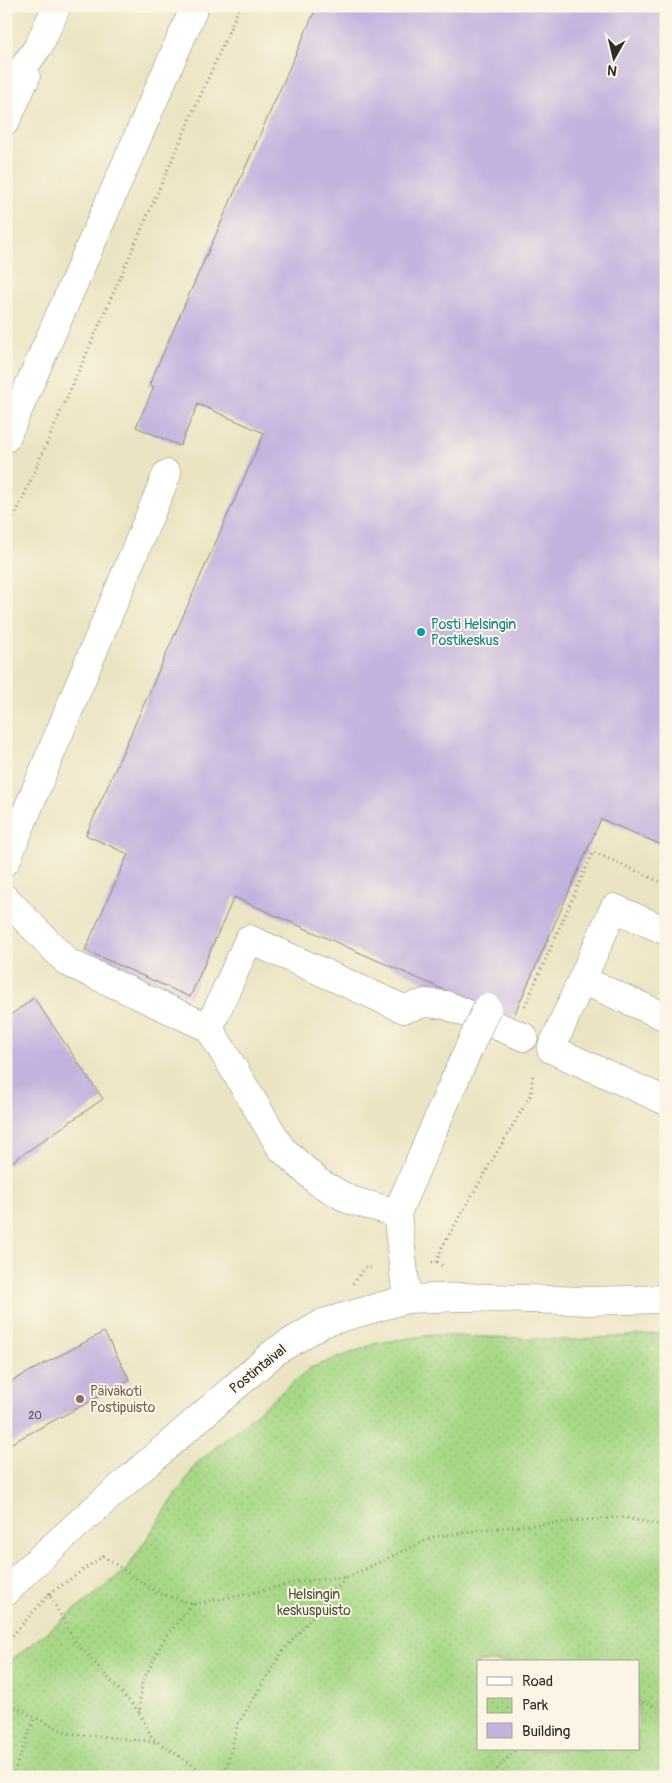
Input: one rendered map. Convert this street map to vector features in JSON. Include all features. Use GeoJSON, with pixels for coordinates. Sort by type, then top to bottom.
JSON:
{"type":"FeatureCollection","features":[{"type":"Feature","properties":{"kind":"street"},"geometry":{"type":"LineString","coordinates":[[6,121],[57,6]]}},
{"type":"Feature","properties":{"kind":"street"},"geometry":{"type":"LineString","coordinates":[[6,438],[195,6]]}},
{"type":"Feature","properties":{"kind":"street"},"geometry":{"type":"LineString","coordinates":[[6,92],[38,47]]}},
{"type":"Feature","properties":{"kind":"street"},"geometry":{"type":"LineString","coordinates":[[6,861],[167,474]]}},
{"type":"Feature","properties":{"kind":"street"},"geometry":{"type":"LineString","coordinates":[[6,899],[67,962],[209,1028],[281,1148],[318,1182],[350,1200],[397,1213]]}},
{"type":"Feature","properties":{"kind":"street"},"geometry":{"type":"LineString","coordinates":[[666,931],[614,908],[551,1049],[666,1101]]}},
{"type":"Feature","properties":{"kind":"street"},"geometry":{"type":"LineString","coordinates":[[209,1028],[249,939],[404,1009],[425,1003],[446,1005],[524,1037]]}},
{"type":"Feature","properties":{"kind":"street"},"geometry":{"type":"LineString","coordinates":[[582,980],[666,1017]]}},
{"type":"Feature","properties":{"kind":"street"},"geometry":{"type":"LineString","coordinates":[[407,1299],[397,1213],[486,1008]]}},
{"type":"Feature","properties":{"kind":"street","name":"Postintaival"},"geometry":{"type":"LineString","coordinates":[[6,1592],[27,1570],[95,1508],[276,1351],[323,1323],[407,1299],[462,1297],[588,1301],[666,1299]]}},
{"type":"Feature","properties":{"kind":"path"},"geometry":{"type":"LineString","coordinates":[[6,536],[240,6]]}},
{"type":"Feature","properties":{"kind":"path"},"geometry":{"type":"LineString","coordinates":[[210,1777],[152,1738],[139,1712],[74,1640],[49,1594],[103,1556],[158,1593],[193,1604],[257,1592],[301,1581],[348,1577],[433,1537],[488,1529],[620,1517],[666,1526]]}},
{"type":"Feature","properties":{"kind":"path"},"geometry":{"type":"LineString","coordinates":[[224,1777],[238,1724],[282,1652],[348,1577]]}},
{"type":"Feature","properties":{"kind":"path"},"geometry":{"type":"LineString","coordinates":[[139,1712],[142,1683],[164,1639],[193,1604]]}},
{"type":"Feature","properties":{"kind":"path"},"geometry":{"type":"LineString","coordinates":[[640,1701],[666,1711]]}},
{"type":"Feature","properties":{"kind":"path"},"geometry":{"type":"LineString","coordinates":[[6,1703],[67,1734],[157,1742]]}},
{"type":"Feature","properties":{"kind":"path"},"geometry":{"type":"LineString","coordinates":[[12,1777],[35,1717]]}},
{"type":"Feature","properties":{"kind":"path"},"geometry":{"type":"LineString","coordinates":[[490,1777],[515,1750]]}},
{"type":"Feature","properties":{"kind":"green space","name":"Helsingin keskuspuisto"},"geometry":{"type":"Polygon","coordinates":[[[666,1333],[666,1777],[6,1777],[6,1664],[126,1570],[197,1463],[310,1368],[377,1343],[432,1335],[571,1340],[666,1333]]]}},
{"type":"Feature","properties":{"kind":"building","name":"Posti Helsingin Postikeskus"},"geometry":{"type":"Polygon","coordinates":[[[317,6],[666,6],[666,847],[601,819],[512,1020],[234,897],[190,997],[85,950],[128,854],[86,835],[264,433],[198,404],[180,446],[136,427],[154,387],[149,385],[317,6]]]}},
{"type":"Feature","properties":{"kind":"building"},"geometry":{"type":"Polygon","coordinates":[[[34,998],[103,1099],[6,1166],[6,1018],[34,998]]]}},
{"type":"Feature","properties":{"kind":"building"},"geometry":{"type":"Polygon","coordinates":[[[104,1332],[130,1380],[6,1446],[6,1384],[104,1332]]]}},
{"type":"Feature","properties":{"kind":"place","name":"Posti Helsingin Postikeskus"},"geometry":{"type":"Point","coordinates":[421,632]}},
{"type":"Feature","properties":{"kind":"place","name":"Päiväkoti Postipuisto"},"geometry":{"type":"Point","coordinates":[80,1399]}}]}
